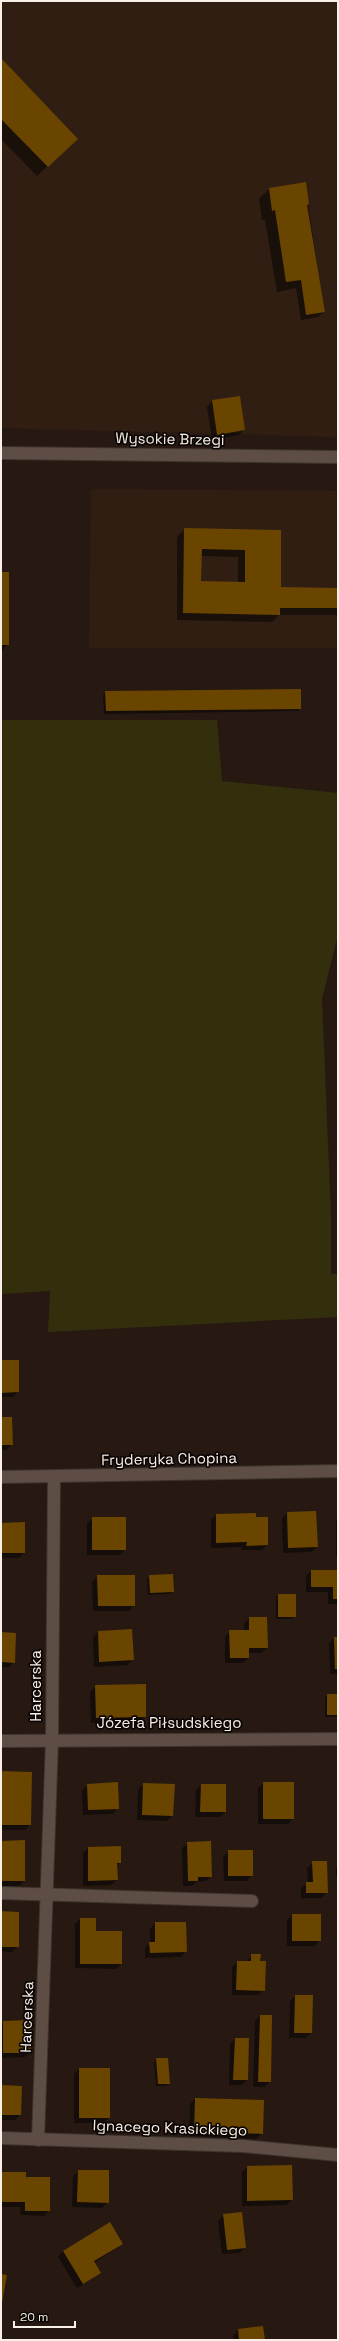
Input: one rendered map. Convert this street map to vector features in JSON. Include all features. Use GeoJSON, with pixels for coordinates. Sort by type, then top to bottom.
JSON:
{"type":"FeatureCollection","features":[{"type":"Feature","properties":{"kind":"street","name":"Wysokie Brzegi"},"geometry":{"type":"LineString","coordinates":[[1,453],[338,457]]}},
{"type":"Feature","properties":{"kind":"street","name":"Fryderyka Chopina"},"geometry":{"type":"LineString","coordinates":[[1,1477],[338,1471]]}},
{"type":"Feature","properties":{"kind":"street","name":"Harcerska"},"geometry":{"type":"LineString","coordinates":[[38,2140],[52,1740],[54,1477]]}},
{"type":"Feature","properties":{"kind":"street","name":"Józefa Piłsudskiego"},"geometry":{"type":"LineString","coordinates":[[1,1741],[338,1739]]}},
{"type":"Feature","properties":{"kind":"street"},"geometry":{"type":"LineString","coordinates":[[1,1894],[252,1901]]}},
{"type":"Feature","properties":{"kind":"street","name":"Ignacego Krasickiego"},"geometry":{"type":"LineString","coordinates":[[1,2138],[243,2146],[338,2156]]}},
{"type":"Feature","properties":{"kind":"shaded area"},"geometry":{"type":"Polygon","coordinates":[[[1,1],[338,1],[338,437],[1,428],[1,1]]]}},
{"type":"Feature","properties":{"kind":"shaded area"},"geometry":{"type":"Polygon","coordinates":[[[91,489],[338,491],[338,648],[89,648],[91,489]]]}},
{"type":"Feature","properties":{"kind":"shaded area"},"geometry":{"type":"Polygon","coordinates":[[[1,720],[217,720],[222,781],[338,793],[338,935],[322,999],[331,1216],[331,1274],[338,1274],[338,1317],[48,1332],[50,1291],[1,1294],[1,720]]]}},
{"type":"Feature","properties":{"kind":"building"},"geometry":{"type":"Polygon","coordinates":[[[1,58],[78,139],[48,167],[1,119],[1,58]]]}},
{"type":"Feature","properties":{"kind":"building"},"geometry":{"type":"Polygon","coordinates":[[[306,182],[309,204],[307,205],[325,312],[306,315],[301,280],[286,282],[275,210],[272,211],[269,188],[306,182]]]}},
{"type":"Feature","properties":{"kind":"building"},"geometry":{"type":"Polygon","coordinates":[[[240,396],[245,430],[217,435],[212,400],[240,396]]]}},
{"type":"Feature","properties":{"kind":"building"},"geometry":{"type":"Polygon","coordinates":[[[184,528],[281,530],[281,587],[338,588],[338,608],[280,608],[280,615],[183,613],[184,528]],[[202,549],[201,581],[245,582],[245,550],[202,549]]]}},
{"type":"Feature","properties":{"kind":"building"},"geometry":{"type":"Polygon","coordinates":[[[1,572],[9,572],[9,645],[1,645],[1,572]]]}},
{"type":"Feature","properties":{"kind":"building"},"geometry":{"type":"Polygon","coordinates":[[[301,689],[301,709],[106,711],[105,691],[301,689]]]}},
{"type":"Feature","properties":{"kind":"building"},"geometry":{"type":"Polygon","coordinates":[[[1,1360],[19,1360],[19,1392],[1,1393],[1,1360]]]}},
{"type":"Feature","properties":{"kind":"building"},"geometry":{"type":"Polygon","coordinates":[[[1,1417],[12,1417],[13,1445],[1,1445],[1,1417]]]}},
{"type":"Feature","properties":{"kind":"building"},"geometry":{"type":"Polygon","coordinates":[[[316,1511],[318,1547],[288,1548],[287,1512],[316,1511]]]}},
{"type":"Feature","properties":{"kind":"building"},"geometry":{"type":"Polygon","coordinates":[[[256,1513],[256,1517],[268,1517],[268,1545],[246,1546],[247,1542],[216,1543],[216,1514],[256,1513]]]}},
{"type":"Feature","properties":{"kind":"building"},"geometry":{"type":"Polygon","coordinates":[[[92,1517],[126,1517],[126,1550],[92,1550],[92,1517]]]}},
{"type":"Feature","properties":{"kind":"building"},"geometry":{"type":"Polygon","coordinates":[[[25,1522],[25,1553],[1,1553],[1,1523],[25,1522]]]}},
{"type":"Feature","properties":{"kind":"building"},"geometry":{"type":"Polygon","coordinates":[[[311,1570],[338,1570],[338,1599],[333,1599],[333,1587],[311,1587],[311,1570]]]}},
{"type":"Feature","properties":{"kind":"building"},"geometry":{"type":"Polygon","coordinates":[[[173,1574],[174,1592],[150,1593],[149,1575],[173,1574]]]}},
{"type":"Feature","properties":{"kind":"building"},"geometry":{"type":"Polygon","coordinates":[[[97,1575],[135,1575],[135,1606],[98,1606],[97,1575]]]}},
{"type":"Feature","properties":{"kind":"building"},"geometry":{"type":"Polygon","coordinates":[[[278,1594],[296,1594],[296,1617],[278,1617],[278,1594]]]}},
{"type":"Feature","properties":{"kind":"building"},"geometry":{"type":"Polygon","coordinates":[[[249,1617],[267,1617],[268,1648],[249,1648],[249,1658],[230,1658],[229,1630],[249,1630],[249,1617]]]}},
{"type":"Feature","properties":{"kind":"building"},"geometry":{"type":"Polygon","coordinates":[[[132,1629],[134,1660],[99,1662],[98,1631],[132,1629]]]}},
{"type":"Feature","properties":{"kind":"building"},"geometry":{"type":"Polygon","coordinates":[[[1,1632],[16,1633],[15,1663],[1,1662],[1,1632]]]}},
{"type":"Feature","properties":{"kind":"building"},"geometry":{"type":"Polygon","coordinates":[[[334,1637],[338,1637],[338,1669],[335,1669],[334,1637]]]}},
{"type":"Feature","properties":{"kind":"building"},"geometry":{"type":"Polygon","coordinates":[[[146,1684],[146,1717],[96,1718],[95,1685],[146,1684]]]}},
{"type":"Feature","properties":{"kind":"building"},"geometry":{"type":"Polygon","coordinates":[[[327,1694],[338,1694],[338,1715],[327,1715],[327,1694]]]}},
{"type":"Feature","properties":{"kind":"building"},"geometry":{"type":"Polygon","coordinates":[[[1,1771],[32,1772],[31,1825],[1,1825],[1,1771]]]}},
{"type":"Feature","properties":{"kind":"building"},"geometry":{"type":"Polygon","coordinates":[[[118,1782],[119,1809],[88,1810],[87,1784],[118,1782]]]}},
{"type":"Feature","properties":{"kind":"building"},"geometry":{"type":"Polygon","coordinates":[[[263,1782],[294,1782],[294,1819],[263,1819],[263,1782]]]}},
{"type":"Feature","properties":{"kind":"building"},"geometry":{"type":"Polygon","coordinates":[[[143,1783],[175,1784],[173,1816],[142,1815],[143,1783]]]}},
{"type":"Feature","properties":{"kind":"building"},"geometry":{"type":"Polygon","coordinates":[[[201,1784],[226,1784],[226,1812],[200,1812],[201,1784]]]}},
{"type":"Feature","properties":{"kind":"building"},"geometry":{"type":"Polygon","coordinates":[[[25,1840],[25,1881],[1,1881],[1,1841],[25,1840]]]}},
{"type":"Feature","properties":{"kind":"building"},"geometry":{"type":"Polygon","coordinates":[[[211,1841],[212,1877],[198,1877],[198,1881],[188,1881],[187,1842],[211,1841]]]}},
{"type":"Feature","properties":{"kind":"building"},"geometry":{"type":"Polygon","coordinates":[[[121,1846],[121,1863],[117,1863],[118,1880],[88,1881],[88,1847],[121,1846]]]}},
{"type":"Feature","properties":{"kind":"building"},"geometry":{"type":"Polygon","coordinates":[[[228,1850],[253,1850],[253,1876],[228,1876],[228,1850]]]}},
{"type":"Feature","properties":{"kind":"building"},"geometry":{"type":"Polygon","coordinates":[[[312,1861],[327,1861],[328,1893],[306,1893],[306,1882],[313,1882],[312,1861]]]}},
{"type":"Feature","properties":{"kind":"building"},"geometry":{"type":"Polygon","coordinates":[[[1,1911],[19,1912],[19,1947],[1,1947],[1,1911]]]}},
{"type":"Feature","properties":{"kind":"building"},"geometry":{"type":"Polygon","coordinates":[[[292,1914],[321,1914],[321,1941],[292,1941],[292,1914]]]}},
{"type":"Feature","properties":{"kind":"building"},"geometry":{"type":"Polygon","coordinates":[[[80,1918],[96,1918],[96,1931],[122,1931],[122,1964],[80,1964],[80,1918]]]}},
{"type":"Feature","properties":{"kind":"building"},"geometry":{"type":"Polygon","coordinates":[[[155,1922],[186,1922],[187,1952],[150,1953],[149,1942],[155,1942],[155,1922]]]}},
{"type":"Feature","properties":{"kind":"building"},"geometry":{"type":"Polygon","coordinates":[[[251,1954],[261,1954],[260,1961],[266,1961],[265,1991],[236,1990],[237,1961],[251,1961],[251,1954]]]}},
{"type":"Feature","properties":{"kind":"building"},"geometry":{"type":"Polygon","coordinates":[[[295,1995],[313,1995],[312,2033],[294,2033],[295,1995]]]}},
{"type":"Feature","properties":{"kind":"building"},"geometry":{"type":"Polygon","coordinates":[[[260,2015],[272,2015],[271,2082],[258,2082],[260,2015]]]}},
{"type":"Feature","properties":{"kind":"building"},"geometry":{"type":"Polygon","coordinates":[[[31,2020],[31,2053],[3,2053],[3,2021],[31,2020]]]}},
{"type":"Feature","properties":{"kind":"building"},"geometry":{"type":"Polygon","coordinates":[[[235,2038],[249,2038],[248,2080],[233,2080],[235,2038]]]}},
{"type":"Feature","properties":{"kind":"building"},"geometry":{"type":"Polygon","coordinates":[[[156,2058],[168,2058],[170,2084],[158,2084],[156,2058]]]}},
{"type":"Feature","properties":{"kind":"building"},"geometry":{"type":"Polygon","coordinates":[[[79,2068],[110,2068],[110,2118],[79,2118],[79,2068]]]}},
{"type":"Feature","properties":{"kind":"building"},"geometry":{"type":"Polygon","coordinates":[[[1,2085],[22,2086],[21,2115],[1,2115],[1,2085]]]}},
{"type":"Feature","properties":{"kind":"building"},"geometry":{"type":"Polygon","coordinates":[[[195,2098],[264,2100],[263,2134],[194,2131],[195,2098]]]}},
{"type":"Feature","properties":{"kind":"building"},"geometry":{"type":"Polygon","coordinates":[[[292,2165],[293,2200],[247,2201],[247,2166],[292,2165]]]}},
{"type":"Feature","properties":{"kind":"building"},"geometry":{"type":"Polygon","coordinates":[[[78,2170],[109,2170],[109,2203],[77,2202],[78,2170]]]}},
{"type":"Feature","properties":{"kind":"building"},"geometry":{"type":"Polygon","coordinates":[[[1,2172],[26,2172],[26,2177],[50,2177],[50,2211],[25,2211],[25,2202],[1,2202],[1,2172]]]}},
{"type":"Feature","properties":{"kind":"building"},"geometry":{"type":"Polygon","coordinates":[[[242,2212],[246,2248],[227,2250],[223,2214],[242,2212]]]}},
{"type":"Feature","properties":{"kind":"building"},"geometry":{"type":"Polygon","coordinates":[[[110,2222],[123,2244],[94,2261],[101,2273],[83,2284],[63,2251],[110,2222]]]}},
{"type":"Feature","properties":{"kind":"building"},"geometry":{"type":"Polygon","coordinates":[[[1,2274],[7,2275],[2,2303],[1,2303],[1,2274]]]}},
{"type":"Feature","properties":{"kind":"building"},"geometry":{"type":"Polygon","coordinates":[[[263,2326],[265,2340],[239,2340],[238,2329],[263,2326]]]}}]}
